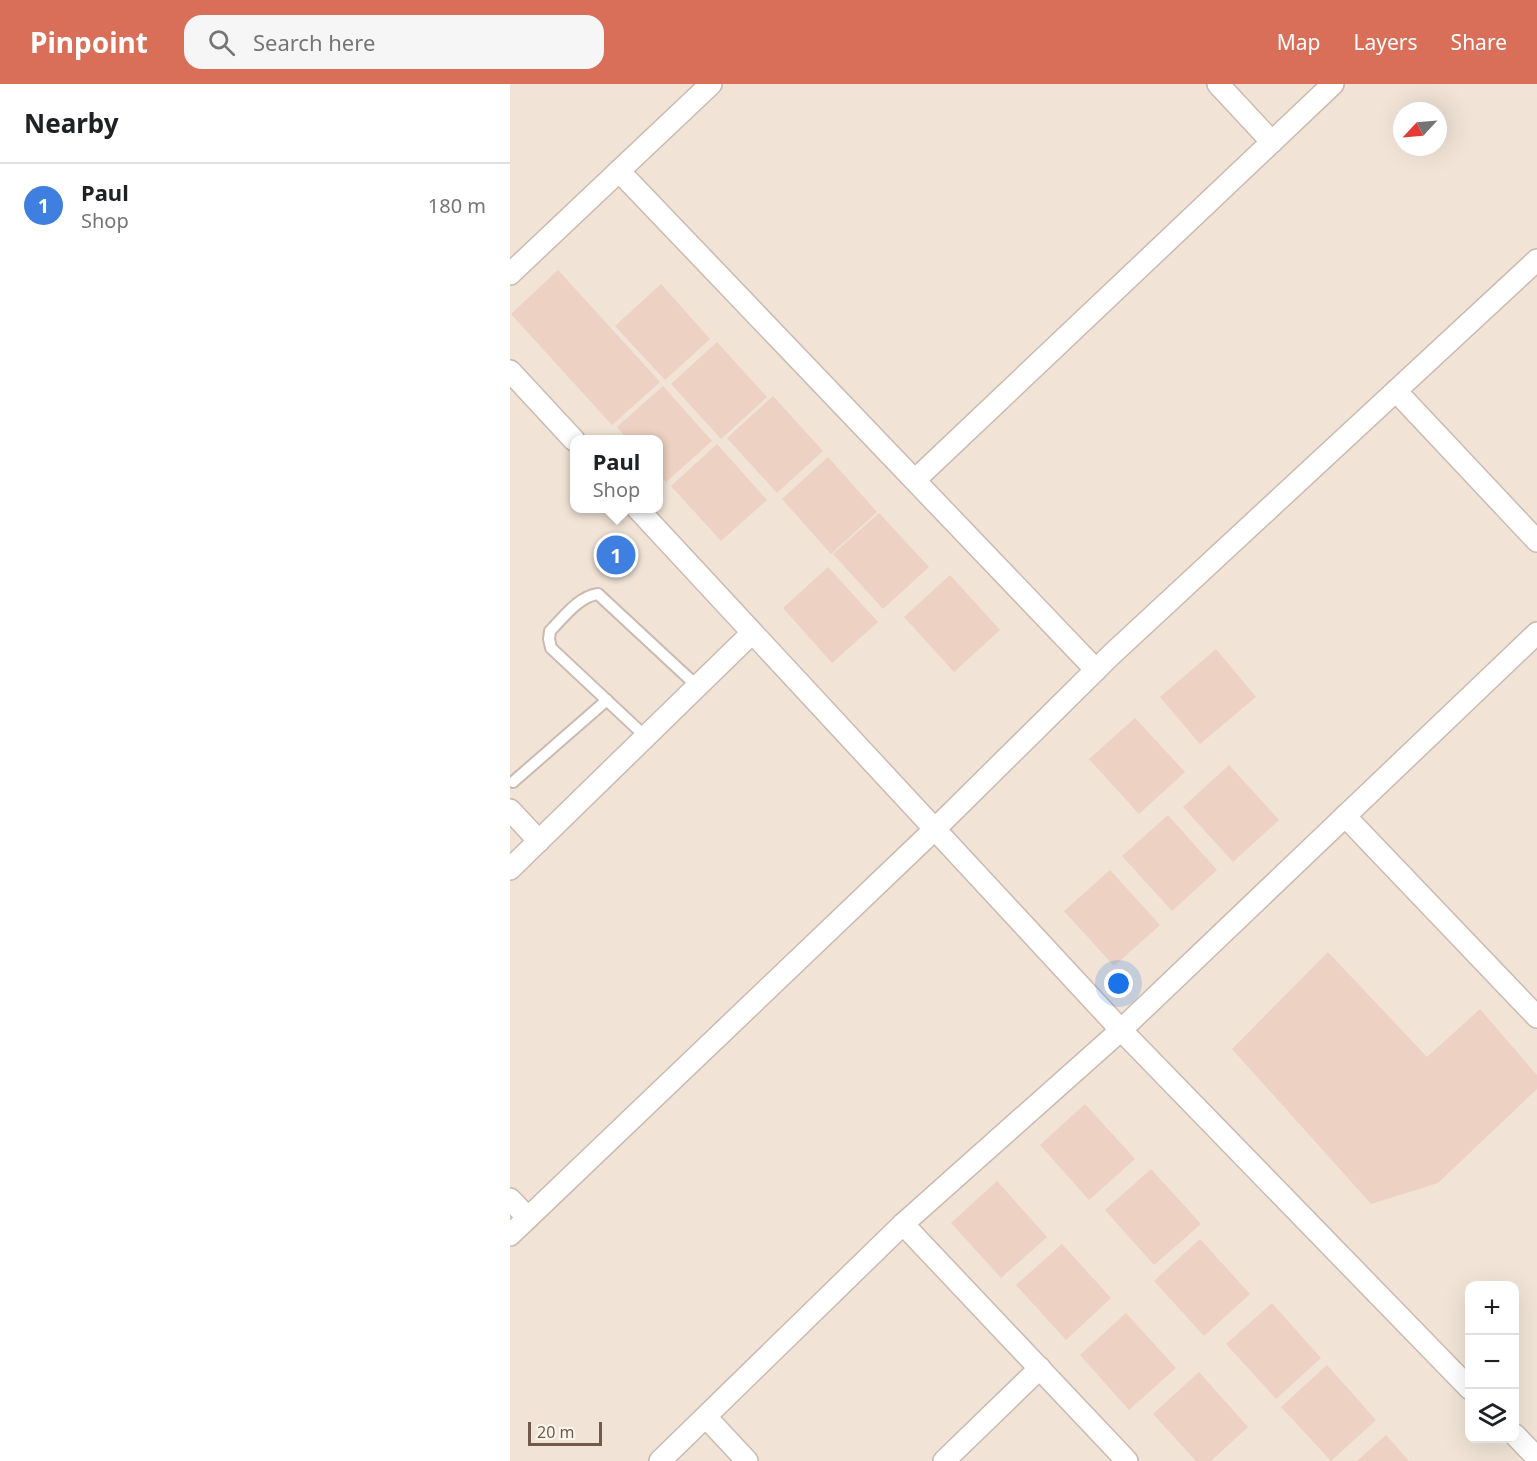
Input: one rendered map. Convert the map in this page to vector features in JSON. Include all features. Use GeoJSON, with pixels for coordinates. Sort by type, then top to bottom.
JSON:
{"type":"FeatureCollection","features":[{"type":"Feature","properties":{"kind":"street"},"geometry":{"type":"LineString","coordinates":[[510,273],[711,84]]}},
{"type":"Feature","properties":{"kind":"street"},"geometry":{"type":"LineString","coordinates":[[1218,84],[1272,142]]}},
{"type":"Feature","properties":{"kind":"street"},"geometry":{"type":"LineString","coordinates":[[915,480],[1333,84]]}},
{"type":"Feature","properties":{"kind":"street"},"geometry":{"type":"LineString","coordinates":[[619,171],[1096,670]]}},
{"type":"Feature","properties":{"kind":"street"},"geometry":{"type":"LineString","coordinates":[[510,1235],[935,829],[1096,670],[1537,260]]}},
{"type":"Feature","properties":{"kind":"street"},"geometry":{"type":"LineString","coordinates":[[510,371],[570,436]]}},
{"type":"Feature","properties":{"kind":"street"},"geometry":{"type":"LineString","coordinates":[[1396,391],[1537,541]]}},
{"type":"Feature","properties":{"kind":"street"},"geometry":{"type":"LineString","coordinates":[[642,513],[1121,1030],[1465,1384]]}},
{"type":"Feature","properties":{"kind":"street"},"geometry":{"type":"LineString","coordinates":[[510,869],[752,633]]}},
{"type":"Feature","properties":{"kind":"street"},"geometry":{"type":"LineString","coordinates":[[660,1461],[903,1224],[1121,1030],[1537,633]]}},
{"type":"Feature","properties":{"kind":"street"},"geometry":{"type":"LineString","coordinates":[[510,810],[539,841]]}},
{"type":"Feature","properties":{"kind":"street"},"geometry":{"type":"LineString","coordinates":[[1346,816],[1537,1017]]}},
{"type":"Feature","properties":{"kind":"street"},"geometry":{"type":"LineString","coordinates":[[510,1199],[528,1218]]}},
{"type":"Feature","properties":{"kind":"street"},"geometry":{"type":"LineString","coordinates":[[903,1224],[1128,1461]]}},
{"type":"Feature","properties":{"kind":"street"},"geometry":{"type":"LineString","coordinates":[[944,1461],[1040,1368]]}},
{"type":"Feature","properties":{"kind":"street"},"geometry":{"type":"LineString","coordinates":[[706,1417],[747,1461]]}},
{"type":"Feature","properties":{"kind":"street"},"geometry":{"type":"LineString","coordinates":[[1519,1439],[1537,1458]]}},
{"type":"Feature","properties":{"kind":"lane"},"geometry":{"type":"LineString","coordinates":[[646,737],[551,648],[550,631],[583,599],[598,594],[697,687]]}},
{"type":"Feature","properties":{"kind":"lane"},"geometry":{"type":"LineString","coordinates":[[513,782],[607,700]]}},
{"type":"Feature","properties":{"kind":"shaded area"},"geometry":{"type":"Polygon","coordinates":[[[510,84],[1537,84],[1537,1461],[510,1461],[510,84]]]}},
{"type":"Feature","properties":{"kind":"building"},"geometry":{"type":"Polygon","coordinates":[[[558,270],[660,382],[612,425],[511,314],[558,270]]]}},
{"type":"Feature","properties":{"kind":"building"},"geometry":{"type":"Polygon","coordinates":[[[661,284],[710,339],[665,380],[615,326],[661,284]]]}},
{"type":"Feature","properties":{"kind":"building"},"geometry":{"type":"Polygon","coordinates":[[[717,342],[767,397],[721,439],[671,384],[717,342]]]}},
{"type":"Feature","properties":{"kind":"building"},"geometry":{"type":"Polygon","coordinates":[[[663,386],[712,441],[666,482],[663,479],[663,435],[624,435],[617,427],[663,386]]]}},
{"type":"Feature","properties":{"kind":"building"},"geometry":{"type":"Polygon","coordinates":[[[773,396],[823,451],[777,493],[727,438],[773,396]]]}},
{"type":"Feature","properties":{"kind":"building"},"geometry":{"type":"Polygon","coordinates":[[[717,444],[767,500],[721,541],[671,486],[717,444]]]}},
{"type":"Feature","properties":{"kind":"building"},"geometry":{"type":"Polygon","coordinates":[[[828,457],[877,512],[831,554],[782,499],[828,457]]]}},
{"type":"Feature","properties":{"kind":"building"},"geometry":{"type":"Polygon","coordinates":[[[879,513],[929,567],[883,609],[833,554],[879,513]]]}},
{"type":"Feature","properties":{"kind":"building"},"geometry":{"type":"Polygon","coordinates":[[[828,567],[878,622],[832,663],[783,608],[828,567]]]}},
{"type":"Feature","properties":{"kind":"building"},"geometry":{"type":"Polygon","coordinates":[[[950,575],[1000,630],[954,672],[904,617],[950,575]]]}},
{"type":"Feature","properties":{"kind":"building"},"geometry":{"type":"Polygon","coordinates":[[[1216,649],[1256,697],[1200,744],[1160,697],[1216,649]]]}},
{"type":"Feature","properties":{"kind":"building"},"geometry":{"type":"Polygon","coordinates":[[[1135,718],[1185,772],[1139,814],[1089,759],[1135,718]]]}},
{"type":"Feature","properties":{"kind":"building"},"geometry":{"type":"Polygon","coordinates":[[[1229,765],[1279,820],[1233,862],[1183,807],[1229,765]]]}},
{"type":"Feature","properties":{"kind":"building"},"geometry":{"type":"Polygon","coordinates":[[[1168,815],[1217,870],[1172,911],[1122,856],[1168,815]]]}},
{"type":"Feature","properties":{"kind":"building"},"geometry":{"type":"Polygon","coordinates":[[[1110,870],[1160,925],[1114,966],[1064,911],[1110,870]]]}},
{"type":"Feature","properties":{"kind":"building"},"geometry":{"type":"Polygon","coordinates":[[[1328,952],[1427,1057],[1480,1009],[1537,1075],[1537,1089],[1438,1183],[1371,1204],[1232,1049],[1328,952]]]}},
{"type":"Feature","properties":{"kind":"building"},"geometry":{"type":"Polygon","coordinates":[[[1085,1104],[1135,1159],[1089,1200],[1040,1145],[1085,1104]]]}},
{"type":"Feature","properties":{"kind":"building"},"geometry":{"type":"Polygon","coordinates":[[[1151,1169],[1201,1224],[1154,1265],[1105,1210],[1151,1169]]]}},
{"type":"Feature","properties":{"kind":"building"},"geometry":{"type":"Polygon","coordinates":[[[997,1181],[1047,1237],[1001,1278],[951,1223],[997,1181]]]}},
{"type":"Feature","properties":{"kind":"building"},"geometry":{"type":"Polygon","coordinates":[[[1200,1239],[1250,1294],[1204,1336],[1154,1281],[1200,1239]]]}},
{"type":"Feature","properties":{"kind":"building"},"geometry":{"type":"Polygon","coordinates":[[[1062,1244],[1111,1298],[1066,1340],[1016,1285],[1062,1244]]]}},
{"type":"Feature","properties":{"kind":"building"},"geometry":{"type":"Polygon","coordinates":[[[1272,1303],[1321,1358],[1276,1399],[1226,1344],[1272,1303]]]}},
{"type":"Feature","properties":{"kind":"building"},"geometry":{"type":"Polygon","coordinates":[[[1126,1313],[1176,1368],[1129,1410],[1080,1355],[1126,1313]]]}},
{"type":"Feature","properties":{"kind":"building"},"geometry":{"type":"Polygon","coordinates":[[[1327,1365],[1376,1420],[1331,1461],[1281,1407],[1327,1365]]]}},
{"type":"Feature","properties":{"kind":"building"},"geometry":{"type":"Polygon","coordinates":[[[1199,1372],[1248,1427],[1211,1461],[1196,1461],[1153,1414],[1199,1372]]]}},
{"type":"Feature","properties":{"kind":"building"},"geometry":{"type":"Polygon","coordinates":[[[1386,1435],[1409,1461],[1357,1461],[1386,1435]]]}},
{"type":"Feature","properties":{"kind":"place","name":"Paul"},"geometry":{"type":"Point","coordinates":[616,555]}}]}
